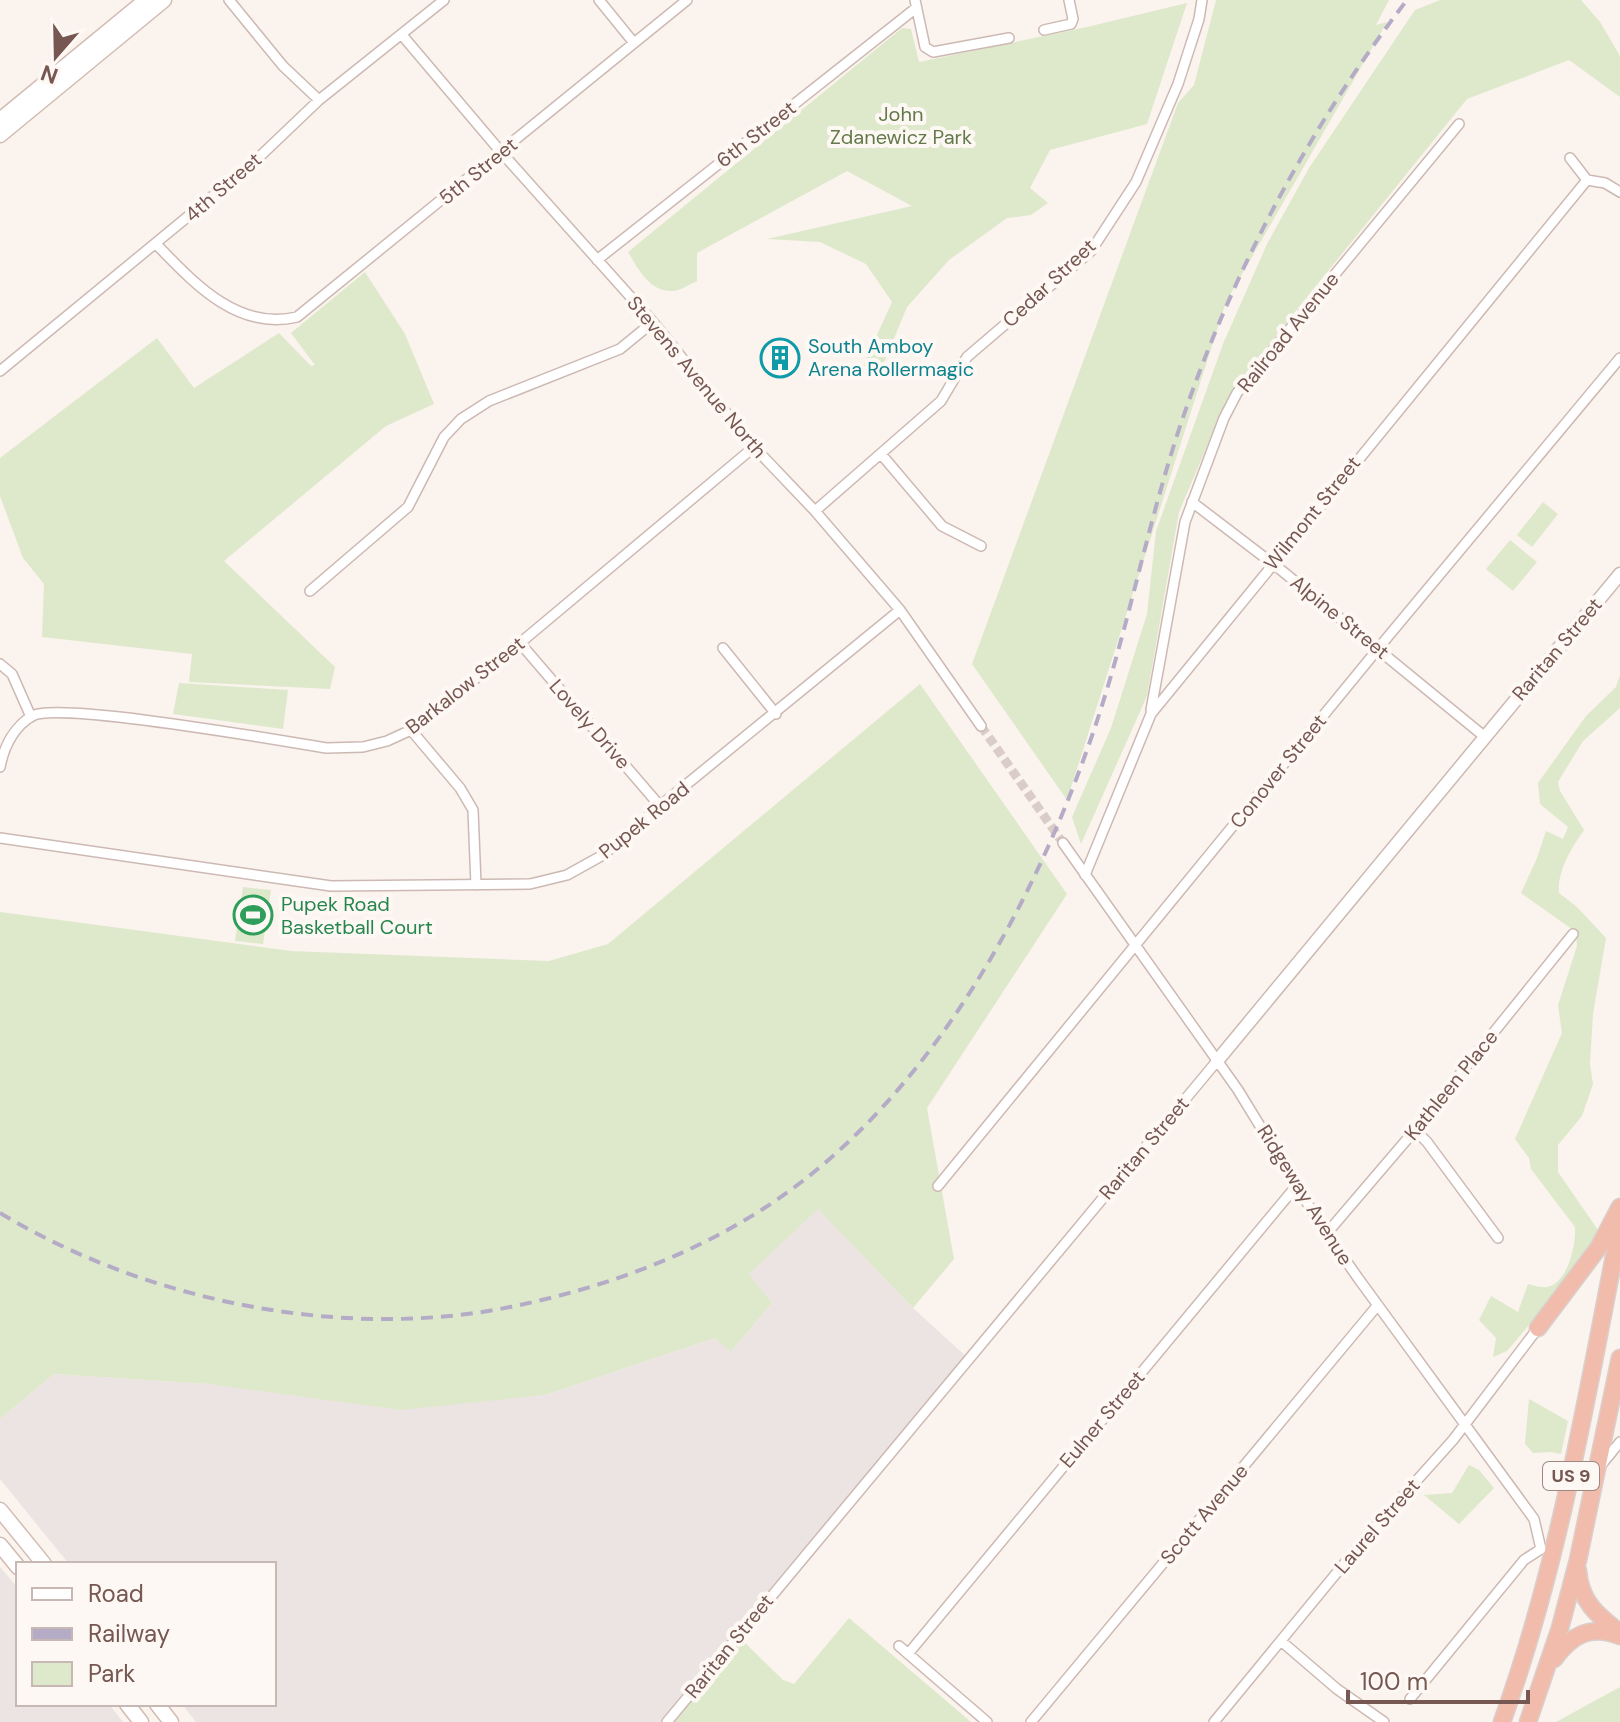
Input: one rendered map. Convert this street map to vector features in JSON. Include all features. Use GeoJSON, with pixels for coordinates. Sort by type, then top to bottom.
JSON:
{"type":"FeatureCollection","features":[{"type":"Feature","properties":{"kind":"highway"},"geometry":{"type":"LineString","coordinates":[[1538,1328],[1599,1247],[1620,1207]]}},
{"type":"Feature","properties":{"kind":"highway","name":"US 9"},"geometry":{"type":"LineString","coordinates":[[1502,1722],[1544,1590],[1568,1493],[1620,1226]]}},
{"type":"Feature","properties":{"kind":"highway","name":"US 9"},"geometry":{"type":"LineString","coordinates":[[1528,1722],[1578,1560],[1620,1358]]}},
{"type":"Feature","properties":{"kind":"highway"},"geometry":{"type":"LineString","coordinates":[[1614,1390],[1620,1407]]}},
{"type":"Feature","properties":{"kind":"highway"},"geometry":{"type":"LineString","coordinates":[[1541,1549],[1544,1590]]}},
{"type":"Feature","properties":{"kind":"highway"},"geometry":{"type":"LineString","coordinates":[[1578,1560],[1580,1588],[1586,1602],[1620,1634]]}},
{"type":"Feature","properties":{"kind":"highway"},"geometry":{"type":"LineString","coordinates":[[1546,1671],[1565,1645],[1577,1635],[1594,1630],[1620,1634]]}},
{"type":"Feature","properties":{"kind":"main road"},"geometry":{"type":"LineString","coordinates":[[0,120],[146,0]]}},
{"type":"Feature","properties":{"kind":"main road"},"geometry":{"type":"LineString","coordinates":[[0,135],[164,0]]}},
{"type":"Feature","properties":{"kind":"main road"},"geometry":{"type":"LineString","coordinates":[[0,1510],[42,1562]]}},
{"type":"Feature","properties":{"kind":"main road"},"geometry":{"type":"LineString","coordinates":[[0,1545],[16,1565]]}},
{"type":"Feature","properties":{"kind":"main road"},"geometry":{"type":"LineString","coordinates":[[129,1706],[141,1722]]}},
{"type":"Feature","properties":{"kind":"main road"},"geometry":{"type":"LineString","coordinates":[[159,1706],[171,1722]]}},
{"type":"Feature","properties":{"kind":"street"},"geometry":{"type":"LineString","coordinates":[[229,0],[283,66],[319,100]]}},
{"type":"Feature","properties":{"kind":"street","name":"4th Street"},"geometry":{"type":"LineString","coordinates":[[0,371],[253,163],[319,100],[444,0]]}},
{"type":"Feature","properties":{"kind":"street"},"geometry":{"type":"LineString","coordinates":[[599,0],[634,43]]}},
{"type":"Feature","properties":{"kind":"street","name":"5th Street"},"geometry":{"type":"LineString","coordinates":[[156,244],[198,288],[228,306],[259,320],[297,317],[687,0]]}},
{"type":"Feature","properties":{"kind":"street"},"geometry":{"type":"LineString","coordinates":[[1044,30],[1071,24],[1073,19],[1069,0]]}},
{"type":"Feature","properties":{"kind":"street","name":"Cedar Street"},"geometry":{"type":"LineString","coordinates":[[815,511],[941,401],[967,357],[1091,251],[1136,182],[1158,133],[1191,45],[1202,0]]}},
{"type":"Feature","properties":{"kind":"street"},"geometry":{"type":"LineString","coordinates":[[916,4],[925,47],[933,52],[1009,38]]}},
{"type":"Feature","properties":{"kind":"street","name":"6th Street"},"geometry":{"type":"LineString","coordinates":[[597,260],[916,4]]}},
{"type":"Feature","properties":{"kind":"street","name":"Stevens Avenue North"},"geometry":{"type":"LineString","coordinates":[[402,35],[501,152],[653,322],[754,447],[815,511],[900,610],[981,726]]}},
{"type":"Feature","properties":{"kind":"street","name":"Railroad Avenue"},"geometry":{"type":"LineString","coordinates":[[1151,714],[1185,522],[1237,393],[1459,124]]}},
{"type":"Feature","properties":{"kind":"street"},"geometry":{"type":"LineString","coordinates":[[1570,158],[1587,180],[1605,183],[1620,192]]}},
{"type":"Feature","properties":{"kind":"street","name":"Wilmont Street"},"geometry":{"type":"LineString","coordinates":[[1085,875],[1151,714],[1272,562],[1587,180]]}},
{"type":"Feature","properties":{"kind":"street"},"geometry":{"type":"LineString","coordinates":[[310,591],[408,507],[444,437],[461,419],[489,401],[620,349],[653,322]]}},
{"type":"Feature","properties":{"kind":"street","name":"Conover Street"},"geometry":{"type":"LineString","coordinates":[[938,1186],[1378,648],[1620,358]]}},
{"type":"Feature","properties":{"kind":"street","name":"Barkalow Street"},"geometry":{"type":"LineString","coordinates":[[31,717],[45,712],[94,715],[327,748],[363,747],[387,741],[411,730],[520,643],[754,447]]}},
{"type":"Feature","properties":{"kind":"street"},"geometry":{"type":"LineString","coordinates":[[881,454],[942,526],[981,546]]}},
{"type":"Feature","properties":{"kind":"street","name":"Alpine Street"},"geometry":{"type":"LineString","coordinates":[[1192,502],[1272,562],[1485,737]]}},
{"type":"Feature","properties":{"kind":"street","name":"Raritan Street"},"geometry":{"type":"LineString","coordinates":[[667,1722],[1620,574]]}},
{"type":"Feature","properties":{"kind":"street","name":"Pupek Road"},"geometry":{"type":"LineString","coordinates":[[0,838],[331,886],[530,884],[567,875],[603,855],[900,610]]}},
{"type":"Feature","properties":{"kind":"street","name":"Lovely Drive"},"geometry":{"type":"LineString","coordinates":[[520,643],[660,806]]}},
{"type":"Feature","properties":{"kind":"street"},"geometry":{"type":"LineString","coordinates":[[723,648],[776,714]]}},
{"type":"Feature","properties":{"kind":"street"},"geometry":{"type":"LineString","coordinates":[[0,664],[12,674],[31,717],[3,750],[0,767]]}},
{"type":"Feature","properties":{"kind":"street"},"geometry":{"type":"LineString","coordinates":[[411,730],[460,788],[473,810],[476,885]]}},
{"type":"Feature","properties":{"kind":"street","name":"Ridgeway Avenue"},"geometry":{"type":"LineString","coordinates":[[1063,843],[1253,1113],[1327,1233],[1377,1306],[1529,1511],[1537,1528],[1541,1549]]}},
{"type":"Feature","properties":{"kind":"street","name":"Kathleen Place"},"geometry":{"type":"LineString","coordinates":[[1327,1233],[1415,1130],[1573,934]]}},
{"type":"Feature","properties":{"kind":"street"},"geometry":{"type":"LineString","coordinates":[[1415,1130],[1498,1238]]}},
{"type":"Feature","properties":{"kind":"street","name":"Eulner Street"},"geometry":{"type":"LineString","coordinates":[[908,1654],[1297,1185]]}},
{"type":"Feature","properties":{"kind":"street","name":"Scott Avenue"},"geometry":{"type":"LineString","coordinates":[[1031,1722],[1377,1306]]}},
{"type":"Feature","properties":{"kind":"street","name":"Laurel Street"},"geometry":{"type":"LineString","coordinates":[[1214,1722],[1464,1424],[1538,1328]]}},
{"type":"Feature","properties":{"kind":"street"},"geometry":{"type":"LineString","coordinates":[[1599,1467],[1618,1447]]}},
{"type":"Feature","properties":{"kind":"street"},"geometry":{"type":"LineString","coordinates":[[1410,1699],[1524,1560],[1541,1549]]}},
{"type":"Feature","properties":{"kind":"street"},"geometry":{"type":"LineString","coordinates":[[1281,1641],[1337,1689],[1384,1722]]}},
{"type":"Feature","properties":{"kind":"street"},"geometry":{"type":"LineString","coordinates":[[899,1646],[987,1722]]}},
{"type":"Feature","properties":{"kind":"shaded area"},"geometry":{"type":"Polygon","coordinates":[[[818,1208],[913,1308],[969,1359],[669,1722],[196,1722],[184,1706],[276,1706],[276,1562],[67,1562],[0,1479],[0,1419],[54,1374],[208,1384],[545,1395],[715,1338],[732,1351],[772,1303],[748,1274],[818,1208]]]}},
{"type":"Feature","properties":{"kind":"shaded area"},"geometry":{"type":"Polygon","coordinates":[[[0,1567],[16,1586],[16,1706],[111,1706],[123,1722],[0,1722],[0,1567]]]}},
{"type":"Feature","properties":{"kind":"green space"},"geometry":{"type":"Polygon","coordinates":[[[1216,0],[1389,0],[1376,25],[1387,22],[1226,302],[1067,800],[972,664],[1178,103],[1194,85],[1216,0]]]}},
{"type":"Feature","properties":{"kind":"green space"},"geometry":{"type":"Polygon","coordinates":[[[1440,0],[1581,0],[1600,22],[1620,56],[1620,97],[1569,60],[1467,99],[1236,385],[1179,512],[1147,696],[1081,844],[1072,817],[1111,728],[1147,614],[1156,531],[1223,344],[1267,244],[1309,168],[1415,10],[1440,0]]]}},
{"type":"Feature","properties":{"kind":"green space","name":"John Zdanewicz Park"},"geometry":{"type":"Polygon","coordinates":[[[1187,3],[1147,124],[1050,150],[1030,188],[1048,203],[1031,215],[1007,218],[949,260],[907,307],[881,370],[863,366],[892,302],[866,264],[820,242],[767,239],[912,206],[847,171],[697,253],[697,281],[678,290],[664,290],[651,284],[628,252],[902,28],[911,29],[919,62],[1187,3]]]}},
{"type":"Feature","properties":{"kind":"green space"},"geometry":{"type":"Polygon","coordinates":[[[365,272],[405,334],[434,404],[386,426],[224,561],[335,667],[330,689],[189,682],[192,654],[42,637],[44,584],[23,558],[0,496],[0,458],[157,338],[194,388],[279,333],[311,366],[315,365],[291,333],[365,272]]]}},
{"type":"Feature","properties":{"kind":"green space"},"geometry":{"type":"Polygon","coordinates":[[[1543,502],[1558,514],[1532,547],[1517,535],[1543,502]]]}},
{"type":"Feature","properties":{"kind":"green space"},"geometry":{"type":"Polygon","coordinates":[[[1510,540],[1537,562],[1513,591],[1486,569],[1510,540]]]}},
{"type":"Feature","properties":{"kind":"green space"},"geometry":{"type":"Polygon","coordinates":[[[1620,675],[1620,708],[1583,741],[1558,782],[1560,791],[1584,830],[1563,868],[1559,893],[1606,938],[1593,1014],[1590,1064],[1593,1084],[1582,1116],[1558,1145],[1558,1172],[1598,1230],[1579,1266],[1507,1351],[1493,1357],[1496,1338],[1479,1320],[1491,1296],[1518,1312],[1528,1284],[1547,1287],[1560,1278],[1569,1262],[1575,1235],[1575,1227],[1531,1169],[1529,1158],[1515,1139],[1562,1033],[1558,1005],[1577,946],[1576,932],[1521,893],[1546,831],[1563,839],[1568,827],[1540,804],[1538,783],[1586,716],[1616,687],[1620,675]]]}},
{"type":"Feature","properties":{"kind":"green space"},"geometry":{"type":"Polygon","coordinates":[[[179,683],[288,690],[283,729],[173,714],[179,683]]]}},
{"type":"Feature","properties":{"kind":"green space"},"geometry":{"type":"Polygon","coordinates":[[[920,684],[1067,894],[927,1108],[954,1259],[913,1308],[818,1209],[749,1274],[772,1303],[731,1352],[715,1338],[545,1395],[401,1410],[208,1384],[54,1374],[0,1419],[0,912],[291,951],[549,961],[608,944],[920,684]]]}},
{"type":"Feature","properties":{"kind":"green space","name":"Pupek Road Basketball Court"},"geometry":{"type":"Polygon","coordinates":[[[243,887],[271,890],[263,944],[235,941],[243,887]]]}},
{"type":"Feature","properties":{"kind":"green space"},"geometry":{"type":"Polygon","coordinates":[[[1529,1399],[1568,1421],[1561,1454],[1533,1453],[1525,1444],[1529,1399]]]}},
{"type":"Feature","properties":{"kind":"green space"},"geometry":{"type":"Polygon","coordinates":[[[1469,1465],[1479,1470],[1494,1488],[1459,1524],[1424,1495],[1452,1493],[1469,1465]]]}},
{"type":"Feature","properties":{"kind":"green space"},"geometry":{"type":"Polygon","coordinates":[[[849,1618],[971,1722],[667,1722],[737,1635],[783,1680],[794,1684],[849,1618]]]}},
{"type":"Feature","properties":{"kind":"green space"},"geometry":{"type":"Polygon","coordinates":[[[1620,1687],[1620,1722],[1556,1722],[1620,1687]]]}},
{"type":"Feature","properties":{"kind":"tunnel"},"geometry":{"type":"LineString","coordinates":[[981,726],[1063,843]]}},
{"type":"Feature","properties":{"kind":"railway"},"geometry":{"type":"LineString","coordinates":[[0,1213],[57,1244],[118,1270],[247,1306],[313,1315],[380,1319],[446,1316],[545,1299],[648,1267],[713,1238],[744,1220],[775,1201],[831,1157],[883,1106],[930,1050],[972,989],[1010,924],[1043,858],[1096,724],[1174,445],[1207,352],[1281,194],[1340,95],[1407,0]]}},
{"type":"Feature","properties":{"kind":"place","name":"South Amboy Arena Rollermagic"},"geometry":{"type":"Point","coordinates":[780,358]}},
{"type":"Feature","properties":{"kind":"place","name":"Pupek Road Basketball Court"},"geometry":{"type":"Point","coordinates":[253,915]}}]}
